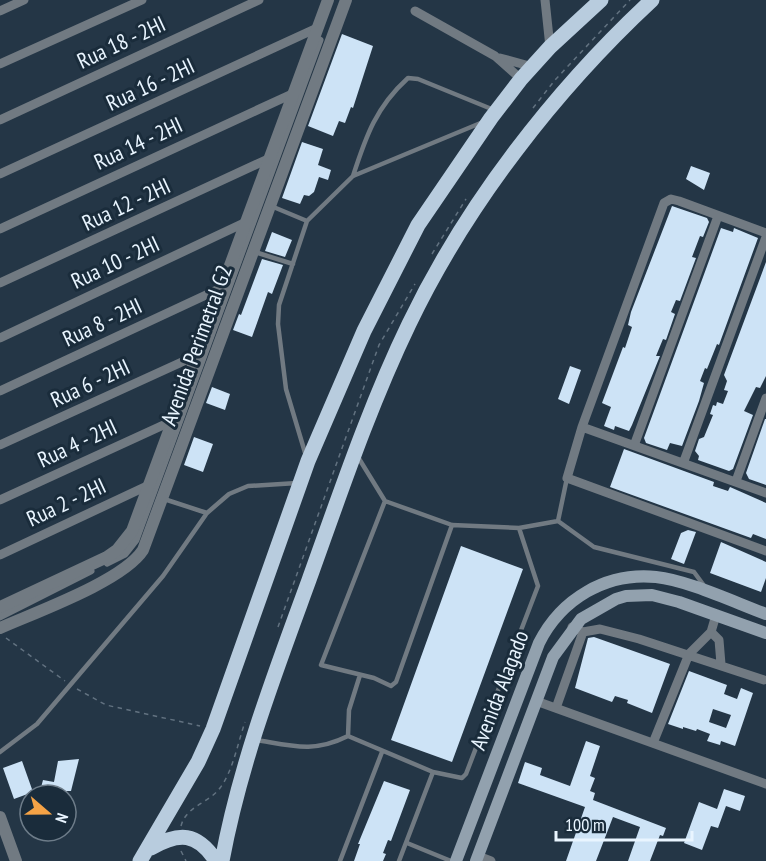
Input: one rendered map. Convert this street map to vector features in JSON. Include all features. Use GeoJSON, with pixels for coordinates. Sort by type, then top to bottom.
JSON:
{"type":"FeatureCollection","features":[{"type":"Feature","properties":{"kind":"highway"},"geometry":{"type":"LineString","coordinates":[[145,855],[198,762],[213,729],[308,461],[364,331],[418,225],[494,114],[521,79],[550,47],[600,0]]}},
{"type":"Feature","properties":{"kind":"highway"},"geometry":{"type":"LineString","coordinates":[[222,861],[233,804],[252,739],[355,452],[420,302],[502,168],[559,97],[604,46],[652,0]]}},
{"type":"Feature","properties":{"kind":"highway"},"geometry":{"type":"LineString","coordinates":[[145,855],[170,837],[193,838],[210,852],[216,861]]}},
{"type":"Feature","properties":{"kind":"main road","name":"Avenida Alagado"},"geometry":{"type":"LineString","coordinates":[[456,861],[539,642],[559,611],[587,591],[622,579],[659,577],[766,614]]}},
{"type":"Feature","properties":{"kind":"main road"},"geometry":{"type":"LineString","coordinates":[[704,592],[716,602],[718,616]]}},
{"type":"Feature","properties":{"kind":"main road","name":"Avenida Alagado"},"geometry":{"type":"LineString","coordinates":[[477,858],[553,657],[600,606],[627,596],[664,597],[766,633]]}},
{"type":"Feature","properties":{"kind":"main road"},"geometry":{"type":"LineString","coordinates":[[718,616],[724,605],[740,605]]}},
{"type":"Feature","properties":{"kind":"street"},"geometry":{"type":"LineString","coordinates":[[0,11],[24,0]]}},
{"type":"Feature","properties":{"kind":"street"},"geometry":{"type":"LineString","coordinates":[[0,64],[142,0]]}},
{"type":"Feature","properties":{"kind":"street","name":"Rua 18 - 2HI"},"geometry":{"type":"LineString","coordinates":[[0,120],[259,0]]}},
{"type":"Feature","properties":{"kind":"street","name":"Avenida Perimetral G2"},"geometry":{"type":"LineString","coordinates":[[291,123],[292,94],[328,0]]}},
{"type":"Feature","properties":{"kind":"street"},"geometry":{"type":"LineString","coordinates":[[291,123],[334,0]]}},
{"type":"Feature","properties":{"kind":"street","name":"Avenida Perimetral G2"},"geometry":{"type":"LineString","coordinates":[[0,628],[106,579],[130,565],[143,550],[163,499],[197,376],[253,251],[269,206],[282,146],[345,0]]}},
{"type":"Feature","properties":{"kind":"street"},"geometry":{"type":"LineString","coordinates":[[546,0],[550,47]]}},
{"type":"Feature","properties":{"kind":"street"},"geometry":{"type":"LineString","coordinates":[[415,10],[495,56],[521,79]]}},
{"type":"Feature","properties":{"kind":"street","name":"Rua 16 - 2HI"},"geometry":{"type":"LineString","coordinates":[[0,174],[317,28]]}},
{"type":"Feature","properties":{"kind":"street"},"geometry":{"type":"LineString","coordinates":[[495,56],[533,67]]}},
{"type":"Feature","properties":{"kind":"street","name":"Rua 14 - 2HI"},"geometry":{"type":"LineString","coordinates":[[0,229],[292,94]]}},
{"type":"Feature","properties":{"kind":"street"},"geometry":{"type":"LineString","coordinates":[[197,376],[282,146]]}},
{"type":"Feature","properties":{"kind":"street","name":"Avenida Perimetral G2"},"geometry":{"type":"LineString","coordinates":[[0,607],[89,566],[117,550],[132,531],[170,422],[189,400],[197,376],[195,356],[268,159],[282,146]]}},
{"type":"Feature","properties":{"kind":"street","name":"Rua 12 - 2HI"},"geometry":{"type":"LineString","coordinates":[[0,283],[268,159]]}},
{"type":"Feature","properties":{"kind":"street"},"geometry":{"type":"LineString","coordinates":[[684,461],[766,235],[679,201],[668,200],[664,203],[582,427],[567,478],[766,551]]}},
{"type":"Feature","properties":{"kind":"street"},"geometry":{"type":"LineString","coordinates":[[635,443],[718,216]]}},
{"type":"Feature","properties":{"kind":"street","name":"Rua 10 - 2HI"},"geometry":{"type":"LineString","coordinates":[[0,338],[246,222]]}},
{"type":"Feature","properties":{"kind":"street","name":"Rua 8 - 2HI"},"geometry":{"type":"LineString","coordinates":[[0,392],[220,288]]}},
{"type":"Feature","properties":{"kind":"street","name":"Rua 6 - 2HI"},"geometry":{"type":"LineString","coordinates":[[0,445],[195,356]]}},
{"type":"Feature","properties":{"kind":"street"},"geometry":{"type":"LineString","coordinates":[[736,481],[766,398]]}},
{"type":"Feature","properties":{"kind":"street"},"geometry":{"type":"LineString","coordinates":[[0,617],[125,554],[136,540],[189,400]]}},
{"type":"Feature","properties":{"kind":"street","name":"Rua 4 - 2HI"},"geometry":{"type":"LineString","coordinates":[[0,500],[170,422]]}},
{"type":"Feature","properties":{"kind":"street"},"geometry":{"type":"LineString","coordinates":[[582,427],[635,443],[766,493]]}},
{"type":"Feature","properties":{"kind":"street","name":"Rua 2 - 2HI"},"geometry":{"type":"LineString","coordinates":[[0,555],[148,485]]}},
{"type":"Feature","properties":{"kind":"street"},"geometry":{"type":"LineString","coordinates":[[653,743],[689,654],[711,632],[718,616]]}},
{"type":"Feature","properties":{"kind":"street"},"geometry":{"type":"LineString","coordinates":[[556,708],[578,630],[600,629],[689,654],[764,680]]}},
{"type":"Feature","properties":{"kind":"street"},"geometry":{"type":"LineString","coordinates":[[711,632],[719,640],[721,664]]}},
{"type":"Feature","properties":{"kind":"street"},"geometry":{"type":"LineString","coordinates":[[536,701],[766,784]]}},
{"type":"Feature","properties":{"kind":"street"},"geometry":{"type":"LineString","coordinates":[[0,817],[4,837],[16,861]]}},
{"type":"Feature","properties":{"kind":"street"},"geometry":{"type":"LineString","coordinates":[[477,858],[491,861]]}},
{"type":"Feature","properties":{"kind":"lane"},"geometry":{"type":"LineString","coordinates":[[353,176],[368,128],[395,90],[408,78],[418,78],[494,114]]}},
{"type":"Feature","properties":{"kind":"lane"},"geometry":{"type":"LineString","coordinates":[[308,461],[286,389],[279,343],[279,305],[307,221],[353,176],[494,114]]}},
{"type":"Feature","properties":{"kind":"lane"},"geometry":{"type":"LineString","coordinates":[[269,206],[307,221]]}},
{"type":"Feature","properties":{"kind":"lane"},"geometry":{"type":"LineString","coordinates":[[253,251],[293,264]]}},
{"type":"Feature","properties":{"kind":"lane"},"geometry":{"type":"LineString","coordinates":[[355,452],[385,501],[452,525],[519,528],[558,521],[594,547],[694,572],[705,585],[704,592]]}},
{"type":"Feature","properties":{"kind":"lane"},"geometry":{"type":"LineString","coordinates":[[558,521],[567,478]]}},
{"type":"Feature","properties":{"kind":"lane"},"geometry":{"type":"LineString","coordinates":[[0,752],[37,724],[163,576],[207,513],[229,494],[249,486],[300,483]]}},
{"type":"Feature","properties":{"kind":"lane"},"geometry":{"type":"LineString","coordinates":[[163,499],[207,513]]}},
{"type":"Feature","properties":{"kind":"lane"},"geometry":{"type":"LineString","coordinates":[[385,501],[321,665],[391,686],[396,682],[452,525]]}},
{"type":"Feature","properties":{"kind":"lane"},"geometry":{"type":"LineString","coordinates":[[348,736],[434,772],[462,778],[466,774],[538,586],[519,528]]}},
{"type":"Feature","properties":{"kind":"lane"},"geometry":{"type":"LineString","coordinates":[[348,736],[349,710],[360,675]]}},
{"type":"Feature","properties":{"kind":"lane"},"geometry":{"type":"LineString","coordinates":[[252,739],[297,747],[327,746],[348,736]]}},
{"type":"Feature","properties":{"kind":"lane"},"geometry":{"type":"LineString","coordinates":[[340,860],[382,752]]}},
{"type":"Feature","properties":{"kind":"lane"},"geometry":{"type":"LineString","coordinates":[[399,861],[434,772]]}},
{"type":"Feature","properties":{"kind":"lane"},"geometry":{"type":"LineString","coordinates":[[407,843],[451,861]]}},
{"type":"Feature","properties":{"kind":"path"},"geometry":{"type":"LineString","coordinates":[[0,634],[70,685],[106,705],[213,729]]}},
{"type":"Feature","properties":{"kind":"building"},"geometry":{"type":"Polygon","coordinates":[[[342,34],[373,46],[353,108],[351,107],[345,123],[339,121],[333,136],[308,126],[342,34]]]}},
{"type":"Feature","properties":{"kind":"building"},"geometry":{"type":"Polygon","coordinates":[[[302,142],[323,149],[318,165],[331,170],[328,180],[319,177],[314,192],[309,196],[304,195],[300,204],[282,198],[302,142]]]}},
{"type":"Feature","properties":{"kind":"building"},"geometry":{"type":"Polygon","coordinates":[[[691,166],[710,173],[704,190],[686,179],[691,166]]]}},
{"type":"Feature","properties":{"kind":"building"},"geometry":{"type":"Polygon","coordinates":[[[672,206],[707,218],[709,222],[703,237],[700,236],[692,257],[696,258],[680,301],[676,300],[671,312],[675,314],[666,340],[663,339],[656,356],[660,356],[632,425],[629,431],[615,426],[614,430],[604,426],[611,407],[602,403],[623,347],[625,348],[632,327],[628,325],[631,312],[672,206]]]}},
{"type":"Feature","properties":{"kind":"building"},"geometry":{"type":"Polygon","coordinates":[[[721,228],[733,232],[734,228],[758,238],[719,345],[717,344],[700,381],[704,383],[682,446],[670,443],[667,450],[646,443],[644,438],[721,228]]]}},
{"type":"Feature","properties":{"kind":"building"},"geometry":{"type":"Polygon","coordinates":[[[272,232],[292,240],[285,257],[265,251],[272,232]]]}},
{"type":"Feature","properties":{"kind":"building"},"geometry":{"type":"Polygon","coordinates":[[[262,259],[283,265],[272,294],[268,292],[252,337],[233,330],[262,259]]]}},
{"type":"Feature","properties":{"kind":"building"},"geometry":{"type":"Polygon","coordinates":[[[766,262],[766,376],[760,388],[756,387],[744,411],[753,415],[733,469],[729,471],[698,460],[699,456],[695,451],[713,415],[710,414],[713,405],[716,406],[717,402],[723,404],[728,391],[724,390],[727,381],[724,375],[766,262]]]}},
{"type":"Feature","properties":{"kind":"building"},"geometry":{"type":"Polygon","coordinates":[[[570,366],[581,370],[569,404],[558,399],[570,366]]]}},
{"type":"Feature","properties":{"kind":"building"},"geometry":{"type":"Polygon","coordinates":[[[212,387],[230,394],[225,410],[206,403],[212,387]]]}},
{"type":"Feature","properties":{"kind":"building"},"geometry":{"type":"Polygon","coordinates":[[[765,419],[766,485],[749,479],[746,473],[765,419]]]}},
{"type":"Feature","properties":{"kind":"building"},"geometry":{"type":"Polygon","coordinates":[[[194,437],[213,444],[203,472],[184,465],[194,437]]]}},
{"type":"Feature","properties":{"kind":"building"},"geometry":{"type":"Polygon","coordinates":[[[624,449],[714,482],[713,486],[728,491],[730,487],[766,503],[766,539],[753,534],[751,538],[610,487],[624,449]]]}},
{"type":"Feature","properties":{"kind":"building"},"geometry":{"type":"Polygon","coordinates":[[[688,530],[696,532],[684,564],[671,559],[681,533],[688,530]]]}},
{"type":"Feature","properties":{"kind":"building"},"geometry":{"type":"Polygon","coordinates":[[[721,542],[766,562],[766,578],[761,592],[710,573],[721,542]]]}},
{"type":"Feature","properties":{"kind":"building"},"geometry":{"type":"Polygon","coordinates":[[[461,546],[523,569],[452,762],[391,740],[461,546]]]}},
{"type":"Feature","properties":{"kind":"building"},"geometry":{"type":"Polygon","coordinates":[[[594,637],[670,664],[652,713],[627,703],[628,700],[615,696],[612,702],[575,688],[588,638],[594,637]]]}},
{"type":"Feature","properties":{"kind":"building"},"geometry":{"type":"Polygon","coordinates":[[[689,671],[727,685],[724,694],[737,699],[741,688],[753,693],[735,746],[721,741],[720,745],[707,741],[710,734],[697,729],[696,731],[683,727],[683,729],[668,724],[689,671]],[[713,709],[709,722],[726,728],[731,715],[713,709]]]}},
{"type":"Feature","properties":{"kind":"building"},"geometry":{"type":"Polygon","coordinates":[[[586,741],[600,746],[590,776],[595,778],[590,791],[595,793],[593,800],[666,828],[663,836],[660,835],[650,861],[628,861],[640,827],[613,817],[596,861],[566,861],[585,807],[518,783],[525,762],[542,768],[540,775],[570,786],[586,741]]]}},
{"type":"Feature","properties":{"kind":"building"},"geometry":{"type":"Polygon","coordinates":[[[79,759],[73,783],[42,783],[43,780],[54,782],[58,761],[79,759]]]}},
{"type":"Feature","properties":{"kind":"building"},"geometry":{"type":"Polygon","coordinates":[[[22,761],[30,783],[18,783],[18,798],[14,799],[3,768],[22,761]]]}},
{"type":"Feature","properties":{"kind":"building"},"geometry":{"type":"Polygon","coordinates":[[[384,781],[410,790],[391,841],[388,840],[383,853],[386,854],[383,861],[354,861],[360,844],[358,844],[384,781]]]}},
{"type":"Feature","properties":{"kind":"building"},"geometry":{"type":"Polygon","coordinates":[[[724,789],[745,796],[740,811],[726,806],[718,828],[711,826],[702,850],[684,843],[699,802],[717,809],[724,789]]]}}]}
